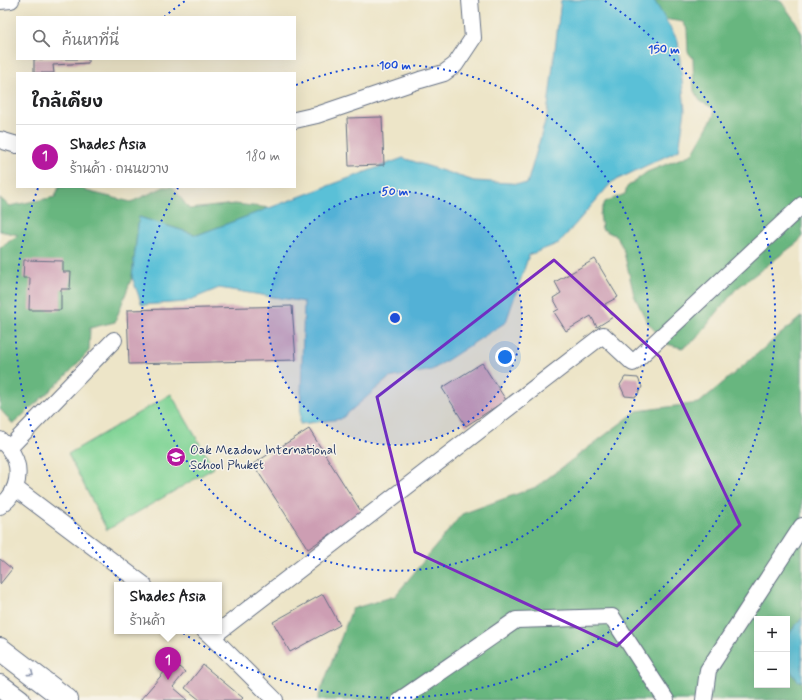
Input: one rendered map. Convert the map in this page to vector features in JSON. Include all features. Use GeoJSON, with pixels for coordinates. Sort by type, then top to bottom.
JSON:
{"type":"FeatureCollection","features":[{"type":"Feature","properties":{"kind":"main road"},"geometry":{"type":"LineString","coordinates":[[0,649],[67,700]]}},
{"type":"Feature","properties":{"kind":"main road"},"geometry":{"type":"LineString","coordinates":[[0,686],[19,700]]}},
{"type":"Feature","properties":{"kind":"street"},"geometry":{"type":"LineString","coordinates":[[0,1],[11,0]]}},
{"type":"Feature","properties":{"kind":"street"},"geometry":{"type":"LineString","coordinates":[[296,120],[317,115],[444,73],[455,65],[473,38],[470,0]]}},
{"type":"Feature","properties":{"kind":"street"},"geometry":{"type":"LineString","coordinates":[[0,140],[16,145]]}},
{"type":"Feature","properties":{"kind":"street"},"geometry":{"type":"LineString","coordinates":[[222,624],[603,335],[633,363],[802,205]]}},
{"type":"Feature","properties":{"kind":"street"},"geometry":{"type":"LineString","coordinates":[[0,506],[9,498],[15,488],[18,472],[16,460],[5,444],[114,340]]}},
{"type":"Feature","properties":{"kind":"street"},"geometry":{"type":"LineString","coordinates":[[15,488],[140,582]]}},
{"type":"Feature","properties":{"kind":"street"},"geometry":{"type":"LineString","coordinates":[[704,700],[708,670],[802,526]]}},
{"type":"Feature","properties":{"kind":"street"},"geometry":{"type":"LineString","coordinates":[[400,700],[516,620],[612,617],[666,700]]}},
{"type":"Feature","properties":{"kind":"street"},"geometry":{"type":"LineString","coordinates":[[209,634],[275,700]]}},
{"type":"Feature","properties":{"kind":"highlighted area"},"geometry":{"type":"Polygon","coordinates":[[[554,260],[660,357],[740,525],[617,646],[415,552],[377,397],[554,260]]]}},
{"type":"Feature","properties":{"kind":"green space"},"geometry":{"type":"Polygon","coordinates":[[[644,0],[780,0],[796,22],[802,34],[802,236],[798,242],[736,289],[695,340],[682,348],[667,344],[647,322],[634,295],[623,248],[616,236],[602,229],[600,214],[605,202],[625,194],[627,187],[647,172],[692,154],[714,115],[713,108],[700,101],[694,91],[693,58],[688,52],[687,29],[683,22],[658,18],[644,0]]]}},
{"type":"Feature","properties":{"kind":"green space"},"geometry":{"type":"Polygon","coordinates":[[[59,188],[82,188],[86,191],[131,202],[162,188],[174,188],[189,209],[235,204],[271,208],[197,235],[139,217],[132,277],[115,322],[90,328],[89,351],[63,379],[13,424],[0,409],[0,248],[18,235],[0,231],[0,198],[9,206],[55,197],[59,188]]]}},
{"type":"Feature","properties":{"kind":"green space"},"geometry":{"type":"Polygon","coordinates":[[[802,316],[802,618],[790,632],[790,616],[754,616],[754,688],[790,688],[790,670],[798,681],[802,681],[802,700],[318,700],[352,609],[395,596],[462,514],[536,487],[637,411],[699,403],[802,316]]]}},
{"type":"Feature","properties":{"kind":"green space"},"geometry":{"type":"Polygon","coordinates":[[[171,394],[214,468],[107,530],[68,454],[171,394]]]}},
{"type":"Feature","properties":{"kind":"water"},"geometry":{"type":"Polygon","coordinates":[[[561,0],[654,0],[678,41],[685,110],[679,150],[612,182],[559,243],[529,255],[506,322],[432,370],[389,378],[341,419],[300,424],[304,302],[219,288],[185,302],[142,305],[132,277],[139,217],[197,235],[403,158],[474,181],[527,184],[547,115],[561,0]]]}},
{"type":"Feature","properties":{"kind":"water"},"geometry":{"type":"Polygon","coordinates":[[[802,618],[802,681],[798,681],[790,670],[790,632],[802,618]]]}},
{"type":"Feature","properties":{"kind":"building"},"geometry":{"type":"Polygon","coordinates":[[[34,60],[88,60],[88,63],[53,65],[54,72],[34,72],[34,60]]]}},
{"type":"Feature","properties":{"kind":"building"},"geometry":{"type":"Polygon","coordinates":[[[382,117],[384,165],[349,166],[347,118],[382,117]]]}},
{"type":"Feature","properties":{"kind":"building"},"geometry":{"type":"Polygon","coordinates":[[[595,259],[618,297],[605,304],[613,317],[597,327],[591,316],[566,331],[554,312],[559,309],[553,298],[561,293],[555,282],[595,259]]]}},
{"type":"Feature","properties":{"kind":"building"},"geometry":{"type":"Polygon","coordinates":[[[24,260],[63,261],[63,272],[71,272],[70,289],[61,289],[61,310],[29,310],[30,278],[23,278],[24,260]]]}},
{"type":"Feature","properties":{"kind":"building"},"geometry":{"type":"Polygon","coordinates":[[[292,306],[296,360],[129,364],[127,310],[292,306]]]}},
{"type":"Feature","properties":{"kind":"building"},"geometry":{"type":"Polygon","coordinates":[[[482,363],[506,400],[466,426],[442,388],[482,363]]]}},
{"type":"Feature","properties":{"kind":"building"},"geometry":{"type":"Polygon","coordinates":[[[625,377],[638,378],[642,387],[636,397],[625,396],[620,385],[625,377]]]}},
{"type":"Feature","properties":{"kind":"building"},"geometry":{"type":"Polygon","coordinates":[[[309,429],[362,513],[308,549],[253,464],[309,429]]]}},
{"type":"Feature","properties":{"kind":"building"},"geometry":{"type":"Polygon","coordinates":[[[0,559],[12,569],[0,584],[0,559]]]}},
{"type":"Feature","properties":{"kind":"building"},"geometry":{"type":"Polygon","coordinates":[[[323,594],[340,625],[290,652],[273,622],[323,594]]]}},
{"type":"Feature","properties":{"kind":"building"},"geometry":{"type":"Polygon","coordinates":[[[173,662],[185,672],[173,687],[188,700],[140,700],[173,662]]]}},
{"type":"Feature","properties":{"kind":"building"},"geometry":{"type":"Polygon","coordinates":[[[203,665],[243,698],[241,700],[200,700],[185,688],[203,665]]]}},
{"type":"Feature","properties":{"kind":"place","name":"Oak Meadow International School Phuket"},"geometry":{"type":"Point","coordinates":[176,457]}},
{"type":"Feature","properties":{"kind":"place","name":"Shades Asia"},"geometry":{"type":"Point","coordinates":[168,680]}}]}
